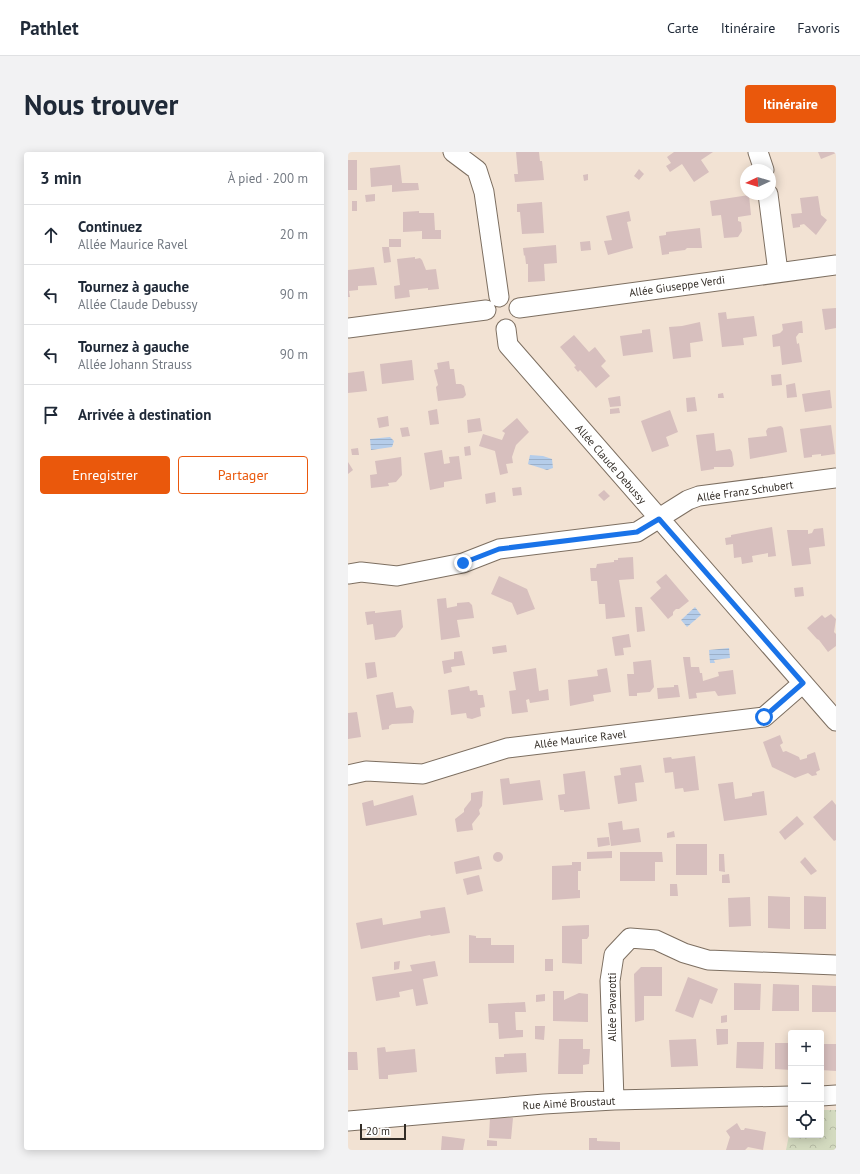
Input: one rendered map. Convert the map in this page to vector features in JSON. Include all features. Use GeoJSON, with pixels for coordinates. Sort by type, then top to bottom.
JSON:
{"type":"FeatureCollection","features":[{"type":"Feature","properties":{"kind":"street"},"geometry":{"type":"LineString","coordinates":[[348,328],[492,303],[511,298],[519,308],[517,322],[513,327],[506,329],[493,326],[489,322],[492,303],[484,192],[477,170],[453,152]]}},
{"type":"Feature","properties":{"kind":"street"},"geometry":{"type":"LineString","coordinates":[[758,152],[762,164]]}},
{"type":"Feature","properties":{"kind":"street"},"geometry":{"type":"LineString","coordinates":[[769,200],[778,272]]}},
{"type":"Feature","properties":{"kind":"street","name":"Allée Giuseppe Verdi"},"geometry":{"type":"LineString","coordinates":[[519,308],[836,265]]}},
{"type":"Feature","properties":{"kind":"street","name":"Allée Claude Debussy"},"geometry":{"type":"LineString","coordinates":[[506,329],[508,345],[836,721]]}},
{"type":"Feature","properties":{"kind":"street","name":"Allée Franz Schubert"},"geometry":{"type":"LineString","coordinates":[[348,574],[361,572],[397,576],[463,563],[499,549],[637,532],[688,500],[699,496],[836,478]]}},
{"type":"Feature","properties":{"kind":"street","name":"Allée Maurice Ravel"},"geometry":{"type":"LineString","coordinates":[[348,775],[366,771],[422,774],[507,748],[764,717],[803,683]]}},
{"type":"Feature","properties":{"kind":"street","name":"Allée Pavarotti"},"geometry":{"type":"LineString","coordinates":[[614,1100],[610,981],[614,955],[630,938],[656,940],[684,953],[708,960],[836,965]]}},
{"type":"Feature","properties":{"kind":"street"},"geometry":{"type":"LineString","coordinates":[[824,1096],[836,1095]]}},
{"type":"Feature","properties":{"kind":"street","name":"Rue Aimé Broustaut"},"geometry":{"type":"LineString","coordinates":[[348,1121],[471,1109],[614,1100],[788,1096]]}},
{"type":"Feature","properties":{"kind":"green space"},"geometry":{"type":"Polygon","coordinates":[[[824,1110],[836,1110],[836,1150],[786,1150],[788,1138],[824,1138],[824,1110]]]}},
{"type":"Feature","properties":{"kind":"water"},"geometry":{"type":"Polygon","coordinates":[[[390,437],[394,441],[392,447],[371,450],[370,439],[390,437]]]}},
{"type":"Feature","properties":{"kind":"water"},"geometry":{"type":"Polygon","coordinates":[[[530,455],[543,456],[552,459],[553,468],[547,470],[528,464],[530,455]]]}},
{"type":"Feature","properties":{"kind":"water"},"geometry":{"type":"Polygon","coordinates":[[[695,607],[701,615],[687,627],[681,620],[695,607]]]}},
{"type":"Feature","properties":{"kind":"water"},"geometry":{"type":"Polygon","coordinates":[[[729,648],[730,658],[714,660],[715,663],[710,663],[709,650],[729,648]]]}},
{"type":"Feature","properties":{"kind":"building"},"geometry":{"type":"Polygon","coordinates":[[[516,152],[539,152],[540,161],[542,161],[544,180],[515,182],[514,174],[518,174],[516,152]]]}},
{"type":"Feature","properties":{"kind":"building"},"geometry":{"type":"Polygon","coordinates":[[[674,152],[713,152],[701,160],[709,172],[694,182],[682,164],[670,172],[666,166],[671,163],[667,157],[674,152]]]}},
{"type":"Feature","properties":{"kind":"building"},"geometry":{"type":"Polygon","coordinates":[[[818,152],[836,152],[836,153],[821,159],[818,152]]]}},
{"type":"Feature","properties":{"kind":"building"},"geometry":{"type":"Polygon","coordinates":[[[348,160],[357,160],[357,190],[348,190],[348,160]]]}},
{"type":"Feature","properties":{"kind":"building"},"geometry":{"type":"Polygon","coordinates":[[[400,165],[402,183],[418,183],[419,190],[392,192],[392,185],[371,187],[370,168],[400,165]]]}},
{"type":"Feature","properties":{"kind":"building"},"geometry":{"type":"Polygon","coordinates":[[[639,169],[644,174],[639,180],[634,176],[639,169]]]}},
{"type":"Feature","properties":{"kind":"building"},"geometry":{"type":"Polygon","coordinates":[[[588,174],[588,180],[584,181],[583,175],[588,174]]]}},
{"type":"Feature","properties":{"kind":"building"},"geometry":{"type":"Polygon","coordinates":[[[375,194],[375,201],[366,202],[365,195],[375,194]]]}},
{"type":"Feature","properties":{"kind":"building"},"geometry":{"type":"Polygon","coordinates":[[[740,196],[740,200],[750,200],[751,215],[738,217],[738,221],[741,222],[742,231],[738,237],[724,238],[721,215],[712,216],[710,201],[740,196]]]}},
{"type":"Feature","properties":{"kind":"building"},"geometry":{"type":"Polygon","coordinates":[[[818,196],[821,215],[827,220],[816,235],[804,224],[800,225],[800,227],[793,228],[791,214],[802,213],[800,198],[818,196]]]}},
{"type":"Feature","properties":{"kind":"building"},"geometry":{"type":"Polygon","coordinates":[[[352,201],[357,201],[357,211],[352,211],[352,201]]]}},
{"type":"Feature","properties":{"kind":"building"},"geometry":{"type":"Polygon","coordinates":[[[542,202],[544,233],[522,234],[520,212],[517,212],[517,204],[542,202]]]}},
{"type":"Feature","properties":{"kind":"building"},"geometry":{"type":"Polygon","coordinates":[[[419,211],[419,213],[434,213],[435,230],[441,230],[441,239],[422,239],[422,231],[403,232],[403,212],[419,211]]]}},
{"type":"Feature","properties":{"kind":"building"},"geometry":{"type":"Polygon","coordinates":[[[629,211],[631,221],[627,222],[633,248],[608,255],[604,241],[612,240],[606,216],[629,211]]]}},
{"type":"Feature","properties":{"kind":"building"},"geometry":{"type":"Polygon","coordinates":[[[700,228],[702,248],[687,248],[685,250],[669,252],[669,254],[662,255],[659,236],[666,235],[666,232],[700,228]]]}},
{"type":"Feature","properties":{"kind":"building"},"geometry":{"type":"Polygon","coordinates":[[[389,239],[401,239],[401,247],[389,247],[389,239]]]}},
{"type":"Feature","properties":{"kind":"building"},"geometry":{"type":"Polygon","coordinates":[[[590,241],[591,250],[581,251],[580,242],[590,241]]]}},
{"type":"Feature","properties":{"kind":"building"},"geometry":{"type":"Polygon","coordinates":[[[556,245],[557,263],[544,264],[545,281],[528,282],[528,264],[526,264],[523,248],[556,245]]]}},
{"type":"Feature","properties":{"kind":"building"},"geometry":{"type":"Polygon","coordinates":[[[382,247],[389,247],[391,262],[384,263],[382,247]]]}},
{"type":"Feature","properties":{"kind":"building"},"geometry":{"type":"Polygon","coordinates":[[[415,257],[415,259],[420,258],[422,260],[426,270],[436,269],[439,289],[428,290],[428,288],[409,290],[410,297],[395,299],[394,286],[400,285],[397,259],[415,257]]]}},
{"type":"Feature","properties":{"kind":"building"},"geometry":{"type":"Polygon","coordinates":[[[374,267],[377,285],[358,286],[358,290],[349,291],[350,297],[348,297],[348,270],[374,267]]]}},
{"type":"Feature","properties":{"kind":"building"},"geometry":{"type":"Polygon","coordinates":[[[836,308],[836,328],[825,330],[822,309],[836,308]]]}},
{"type":"Feature","properties":{"kind":"building"},"geometry":{"type":"Polygon","coordinates":[[[726,312],[727,319],[754,316],[757,336],[743,338],[744,345],[722,347],[718,313],[726,312]]]}},
{"type":"Feature","properties":{"kind":"building"},"geometry":{"type":"Polygon","coordinates":[[[802,321],[803,333],[799,333],[796,337],[797,344],[799,343],[802,362],[782,365],[780,346],[773,347],[772,335],[780,333],[783,330],[782,324],[802,321]]]}},
{"type":"Feature","properties":{"kind":"building"},"geometry":{"type":"Polygon","coordinates":[[[700,322],[703,341],[690,343],[691,357],[673,359],[669,327],[700,322]]]}},
{"type":"Feature","properties":{"kind":"building"},"geometry":{"type":"Polygon","coordinates":[[[650,329],[653,352],[623,356],[620,336],[642,333],[642,330],[650,329]]]}},
{"type":"Feature","properties":{"kind":"building"},"geometry":{"type":"Polygon","coordinates":[[[574,335],[589,352],[595,347],[606,361],[601,366],[610,376],[596,388],[580,370],[578,372],[574,367],[576,366],[560,347],[574,335]]]}},
{"type":"Feature","properties":{"kind":"building"},"geometry":{"type":"Polygon","coordinates":[[[412,360],[414,380],[382,384],[380,364],[412,360]]]}},
{"type":"Feature","properties":{"kind":"building"},"geometry":{"type":"Polygon","coordinates":[[[449,361],[450,369],[454,369],[456,384],[461,384],[464,386],[466,395],[463,398],[438,401],[436,387],[438,385],[434,370],[438,369],[437,363],[449,361]]]}},
{"type":"Feature","properties":{"kind":"building"},"geometry":{"type":"Polygon","coordinates":[[[364,371],[367,391],[348,393],[348,373],[364,371]]]}},
{"type":"Feature","properties":{"kind":"building"},"geometry":{"type":"Polygon","coordinates":[[[781,374],[782,385],[772,386],[771,375],[781,374]]]}},
{"type":"Feature","properties":{"kind":"building"},"geometry":{"type":"Polygon","coordinates":[[[795,383],[797,397],[787,398],[786,385],[795,383]]]}},
{"type":"Feature","properties":{"kind":"building"},"geometry":{"type":"Polygon","coordinates":[[[830,390],[832,408],[805,412],[802,394],[830,390]]]}},
{"type":"Feature","properties":{"kind":"building"},"geometry":{"type":"Polygon","coordinates":[[[723,393],[724,398],[718,398],[718,394],[723,393]]]}},
{"type":"Feature","properties":{"kind":"building"},"geometry":{"type":"Polygon","coordinates":[[[620,396],[621,406],[610,407],[608,398],[620,396]]]}},
{"type":"Feature","properties":{"kind":"building"},"geometry":{"type":"Polygon","coordinates":[[[695,397],[697,411],[687,412],[686,398],[695,397]]]}},
{"type":"Feature","properties":{"kind":"building"},"geometry":{"type":"Polygon","coordinates":[[[619,408],[620,413],[610,414],[610,409],[619,408]]]}},
{"type":"Feature","properties":{"kind":"building"},"geometry":{"type":"Polygon","coordinates":[[[437,409],[439,424],[430,425],[428,411],[437,409]]]}},
{"type":"Feature","properties":{"kind":"building"},"geometry":{"type":"Polygon","coordinates":[[[670,410],[678,432],[666,437],[669,446],[652,452],[641,421],[670,410]]]}},
{"type":"Feature","properties":{"kind":"building"},"geometry":{"type":"Polygon","coordinates":[[[388,416],[389,426],[379,428],[377,418],[388,416]]]}},
{"type":"Feature","properties":{"kind":"building"},"geometry":{"type":"Polygon","coordinates":[[[480,418],[482,431],[468,433],[467,420],[480,418]]]}},
{"type":"Feature","properties":{"kind":"building"},"geometry":{"type":"Polygon","coordinates":[[[517,418],[529,432],[516,445],[512,457],[513,463],[506,464],[508,473],[500,475],[495,451],[479,446],[483,434],[502,440],[505,433],[502,431],[517,418]]]}},
{"type":"Feature","properties":{"kind":"building"},"geometry":{"type":"Polygon","coordinates":[[[831,425],[835,454],[821,456],[821,454],[812,455],[812,457],[804,458],[800,429],[831,425]]]}},
{"type":"Feature","properties":{"kind":"building"},"geometry":{"type":"Polygon","coordinates":[[[781,426],[783,428],[787,452],[750,459],[748,438],[767,436],[766,431],[768,428],[781,426]]]}},
{"type":"Feature","properties":{"kind":"building"},"geometry":{"type":"Polygon","coordinates":[[[408,427],[410,436],[402,437],[400,428],[408,427]]]}},
{"type":"Feature","properties":{"kind":"building"},"geometry":{"type":"Polygon","coordinates":[[[714,433],[716,451],[730,449],[732,452],[734,465],[732,467],[714,467],[714,469],[701,471],[696,435],[714,433]]]}},
{"type":"Feature","properties":{"kind":"building"},"geometry":{"type":"Polygon","coordinates":[[[470,446],[471,455],[465,456],[464,447],[470,446]]]}},
{"type":"Feature","properties":{"kind":"building"},"geometry":{"type":"Polygon","coordinates":[[[358,448],[359,455],[352,455],[351,449],[358,448]]]}},
{"type":"Feature","properties":{"kind":"building"},"geometry":{"type":"Polygon","coordinates":[[[442,450],[444,464],[450,463],[449,457],[459,456],[462,479],[444,482],[444,487],[430,490],[424,453],[442,450]]]}},
{"type":"Feature","properties":{"kind":"building"},"geometry":{"type":"Polygon","coordinates":[[[401,457],[402,475],[396,482],[388,483],[389,486],[371,488],[370,475],[377,474],[375,461],[401,457]]]}},
{"type":"Feature","properties":{"kind":"building"},"geometry":{"type":"Polygon","coordinates":[[[348,462],[353,470],[348,474],[348,462]]]}},
{"type":"Feature","properties":{"kind":"building"},"geometry":{"type":"Polygon","coordinates":[[[521,487],[522,495],[513,496],[512,488],[521,487]]]}},
{"type":"Feature","properties":{"kind":"building"},"geometry":{"type":"Polygon","coordinates":[[[604,490],[610,496],[604,501],[598,495],[604,490]]]}},
{"type":"Feature","properties":{"kind":"building"},"geometry":{"type":"Polygon","coordinates":[[[495,492],[496,502],[486,504],[485,494],[495,492]]]}},
{"type":"Feature","properties":{"kind":"building"},"geometry":{"type":"Polygon","coordinates":[[[772,527],[776,556],[768,557],[768,553],[752,556],[753,562],[742,564],[741,557],[734,558],[733,544],[726,545],[725,538],[731,537],[731,535],[772,527]]]}},
{"type":"Feature","properties":{"kind":"building"},"geometry":{"type":"Polygon","coordinates":[[[823,528],[825,546],[809,548],[811,564],[792,566],[787,530],[808,530],[808,534],[812,533],[814,529],[823,528]]]}},
{"type":"Feature","properties":{"kind":"building"},"geometry":{"type":"Polygon","coordinates":[[[633,557],[634,579],[619,580],[625,617],[606,619],[605,604],[599,604],[597,581],[591,581],[590,568],[596,568],[597,564],[614,562],[614,560],[618,560],[618,558],[633,557]]]}},
{"type":"Feature","properties":{"kind":"building"},"geometry":{"type":"Polygon","coordinates":[[[666,574],[689,601],[679,609],[676,609],[673,612],[673,615],[668,619],[650,598],[661,588],[656,582],[666,574]]]}},
{"type":"Feature","properties":{"kind":"building"},"geometry":{"type":"Polygon","coordinates":[[[499,576],[527,589],[535,609],[517,615],[512,603],[491,594],[499,576]]]}},
{"type":"Feature","properties":{"kind":"building"},"geometry":{"type":"Polygon","coordinates":[[[803,587],[804,596],[795,597],[794,588],[803,587]]]}},
{"type":"Feature","properties":{"kind":"building"},"geometry":{"type":"Polygon","coordinates":[[[446,598],[447,608],[457,606],[457,603],[469,602],[472,605],[474,618],[457,620],[460,637],[441,640],[437,599],[446,598]]]}},
{"type":"Feature","properties":{"kind":"building"},"geometry":{"type":"Polygon","coordinates":[[[635,607],[642,607],[645,631],[637,632],[635,607]]]}},
{"type":"Feature","properties":{"kind":"building"},"geometry":{"type":"Polygon","coordinates":[[[401,610],[403,627],[395,637],[375,640],[373,624],[367,625],[365,612],[375,611],[375,613],[401,610]]]}},
{"type":"Feature","properties":{"kind":"building"},"geometry":{"type":"Polygon","coordinates":[[[831,614],[836,619],[834,632],[836,634],[836,646],[828,652],[807,628],[822,615],[825,618],[831,614]]]}},
{"type":"Feature","properties":{"kind":"building"},"geometry":{"type":"Polygon","coordinates":[[[629,634],[631,647],[623,648],[624,655],[615,656],[612,637],[629,634]]]}},
{"type":"Feature","properties":{"kind":"building"},"geometry":{"type":"Polygon","coordinates":[[[506,645],[507,652],[493,654],[492,647],[506,645]]]}},
{"type":"Feature","properties":{"kind":"building"},"geometry":{"type":"Polygon","coordinates":[[[462,651],[465,665],[451,667],[452,672],[444,674],[442,661],[454,659],[454,652],[462,651]]]}},
{"type":"Feature","properties":{"kind":"building"},"geometry":{"type":"Polygon","coordinates":[[[683,657],[690,657],[691,667],[699,667],[700,673],[702,673],[703,681],[719,676],[718,672],[733,670],[736,694],[718,696],[715,691],[696,693],[697,698],[689,699],[683,657]]]}},
{"type":"Feature","properties":{"kind":"building"},"geometry":{"type":"Polygon","coordinates":[[[651,660],[654,687],[650,692],[637,693],[637,696],[629,696],[627,674],[634,674],[633,662],[651,660]]]}},
{"type":"Feature","properties":{"kind":"building"},"geometry":{"type":"Polygon","coordinates":[[[375,662],[377,677],[367,679],[365,663],[375,662]]]}},
{"type":"Feature","properties":{"kind":"building"},"geometry":{"type":"Polygon","coordinates":[[[536,668],[539,691],[548,689],[549,700],[530,703],[529,699],[526,700],[528,712],[512,714],[509,691],[516,690],[513,672],[536,668]]]}},
{"type":"Feature","properties":{"kind":"building"},"geometry":{"type":"Polygon","coordinates":[[[607,668],[611,692],[593,695],[594,701],[570,706],[568,680],[598,676],[597,670],[607,668]]]}},
{"type":"Feature","properties":{"kind":"building"},"geometry":{"type":"Polygon","coordinates":[[[674,685],[678,685],[680,697],[658,699],[657,688],[674,687],[674,685]]]}},
{"type":"Feature","properties":{"kind":"building"},"geometry":{"type":"Polygon","coordinates":[[[469,686],[470,691],[477,690],[478,695],[483,695],[485,707],[480,708],[481,716],[472,719],[467,718],[466,713],[451,715],[448,690],[469,686]]]}},
{"type":"Feature","properties":{"kind":"building"},"geometry":{"type":"Polygon","coordinates":[[[393,692],[396,708],[411,706],[414,711],[413,723],[392,724],[389,726],[389,729],[382,730],[376,695],[393,692]]]}},
{"type":"Feature","properties":{"kind":"building"},"geometry":{"type":"Polygon","coordinates":[[[357,712],[361,737],[348,739],[348,713],[357,712]]]}},
{"type":"Feature","properties":{"kind":"building"},"geometry":{"type":"Polygon","coordinates":[[[780,735],[783,743],[780,745],[783,752],[786,751],[799,757],[800,760],[807,758],[807,755],[815,752],[820,770],[816,772],[817,775],[812,776],[808,773],[795,778],[772,767],[763,742],[780,735]]]}},
{"type":"Feature","properties":{"kind":"building"},"geometry":{"type":"Polygon","coordinates":[[[695,756],[699,790],[684,792],[683,788],[675,789],[673,772],[665,773],[663,758],[671,757],[672,759],[695,756]]]}},
{"type":"Feature","properties":{"kind":"building"},"geometry":{"type":"Polygon","coordinates":[[[641,765],[644,782],[635,783],[637,801],[618,804],[614,776],[621,775],[620,768],[641,765]]]}},
{"type":"Feature","properties":{"kind":"building"},"geometry":{"type":"Polygon","coordinates":[[[585,771],[590,809],[564,812],[564,810],[560,810],[558,795],[565,794],[563,774],[585,771]]]}},
{"type":"Feature","properties":{"kind":"building"},"geometry":{"type":"Polygon","coordinates":[[[509,778],[510,784],[540,780],[543,800],[503,805],[500,779],[509,778]]]}},
{"type":"Feature","properties":{"kind":"building"},"geometry":{"type":"Polygon","coordinates":[[[733,782],[735,799],[752,796],[752,793],[764,791],[767,815],[724,821],[718,784],[733,782]]]}},
{"type":"Feature","properties":{"kind":"building"},"geometry":{"type":"Polygon","coordinates":[[[483,791],[482,806],[479,810],[480,814],[472,824],[473,830],[457,832],[455,819],[464,812],[464,809],[471,800],[471,793],[483,791]]]}},
{"type":"Feature","properties":{"kind":"building"},"geometry":{"type":"Polygon","coordinates":[[[413,795],[417,815],[366,826],[362,803],[373,800],[374,806],[413,795]]]}},
{"type":"Feature","properties":{"kind":"building"},"geometry":{"type":"Polygon","coordinates":[[[832,800],[836,805],[836,840],[834,841],[813,817],[832,800]]]}},
{"type":"Feature","properties":{"kind":"building"},"geometry":{"type":"Polygon","coordinates":[[[797,816],[804,824],[785,840],[779,832],[797,816]]]}},
{"type":"Feature","properties":{"kind":"building"},"geometry":{"type":"Polygon","coordinates":[[[622,821],[623,830],[639,828],[641,842],[611,846],[608,823],[622,821]]]}},
{"type":"Feature","properties":{"kind":"building"},"geometry":{"type":"Polygon","coordinates":[[[674,831],[675,837],[667,838],[667,833],[674,831]]]}},
{"type":"Feature","properties":{"kind":"building"},"geometry":{"type":"Polygon","coordinates":[[[609,837],[610,845],[598,847],[597,838],[609,837]]]}},
{"type":"Feature","properties":{"kind":"building"},"geometry":{"type":"Polygon","coordinates":[[[676,844],[707,844],[707,875],[676,875],[676,844]]]}},
{"type":"Feature","properties":{"kind":"building"},"geometry":{"type":"Polygon","coordinates":[[[612,851],[612,858],[587,859],[587,852],[612,851]]]}},
{"type":"Feature","properties":{"kind":"building"},"geometry":{"type":"Polygon","coordinates":[[[496,852],[500,852],[502,853],[502,861],[496,862],[493,859],[493,855],[496,852]]]}},
{"type":"Feature","properties":{"kind":"building"},"geometry":{"type":"Polygon","coordinates":[[[620,852],[662,852],[663,862],[655,862],[655,881],[620,881],[620,852]]]}},
{"type":"Feature","properties":{"kind":"building"},"geometry":{"type":"Polygon","coordinates":[[[719,854],[724,854],[725,872],[719,871],[719,854]]]}},
{"type":"Feature","properties":{"kind":"building"},"geometry":{"type":"Polygon","coordinates":[[[479,856],[482,869],[456,874],[454,862],[479,856]]]}},
{"type":"Feature","properties":{"kind":"building"},"geometry":{"type":"Polygon","coordinates":[[[805,857],[817,871],[811,875],[800,862],[805,857]]]}},
{"type":"Feature","properties":{"kind":"building"},"geometry":{"type":"Polygon","coordinates":[[[572,862],[581,862],[581,871],[578,871],[578,890],[580,890],[580,898],[552,900],[552,866],[572,865],[572,862]]]}},
{"type":"Feature","properties":{"kind":"building"},"geometry":{"type":"Polygon","coordinates":[[[729,874],[730,883],[722,883],[722,875],[729,874]]]}},
{"type":"Feature","properties":{"kind":"building"},"geometry":{"type":"Polygon","coordinates":[[[479,875],[483,891],[467,895],[463,879],[479,875]]]}},
{"type":"Feature","properties":{"kind":"building"},"geometry":{"type":"Polygon","coordinates":[[[670,884],[677,884],[678,896],[670,896],[670,884]]]}},
{"type":"Feature","properties":{"kind":"building"},"geometry":{"type":"Polygon","coordinates":[[[768,896],[790,897],[790,929],[768,928],[768,896]]]}},
{"type":"Feature","properties":{"kind":"building"},"geometry":{"type":"Polygon","coordinates":[[[804,896],[826,897],[826,929],[804,929],[804,896]]]}},
{"type":"Feature","properties":{"kind":"building"},"geometry":{"type":"Polygon","coordinates":[[[750,897],[751,926],[729,927],[728,898],[750,897]]]}},
{"type":"Feature","properties":{"kind":"building"},"geometry":{"type":"Polygon","coordinates":[[[445,907],[450,933],[430,935],[361,949],[356,923],[382,918],[383,925],[421,918],[420,911],[445,907]]]}},
{"type":"Feature","properties":{"kind":"building"},"geometry":{"type":"Polygon","coordinates":[[[589,925],[589,936],[587,939],[582,939],[582,964],[562,963],[562,926],[589,925]]]}},
{"type":"Feature","properties":{"kind":"building"},"geometry":{"type":"Polygon","coordinates":[[[469,935],[476,936],[476,938],[491,938],[491,945],[514,945],[514,963],[469,963],[469,935]]]}},
{"type":"Feature","properties":{"kind":"building"},"geometry":{"type":"Polygon","coordinates":[[[545,959],[553,959],[553,971],[545,971],[545,959]]]}},
{"type":"Feature","properties":{"kind":"building"},"geometry":{"type":"Polygon","coordinates":[[[400,961],[399,969],[394,970],[394,962],[400,961]]]}},
{"type":"Feature","properties":{"kind":"building"},"geometry":{"type":"Polygon","coordinates":[[[435,961],[438,976],[423,979],[428,1004],[416,1006],[413,989],[399,992],[400,997],[376,1001],[372,977],[412,971],[410,965],[435,961]]]}},
{"type":"Feature","properties":{"kind":"building"},"geometry":{"type":"Polygon","coordinates":[[[641,967],[662,967],[662,996],[644,996],[644,1020],[635,1022],[634,974],[641,967]]]}},
{"type":"Feature","properties":{"kind":"building"},"geometry":{"type":"Polygon","coordinates":[[[688,977],[718,989],[712,1004],[700,999],[693,1018],[675,1011],[688,977]]]}},
{"type":"Feature","properties":{"kind":"building"},"geometry":{"type":"Polygon","coordinates":[[[734,983],[761,984],[760,1010],[734,1010],[734,983]]]}},
{"type":"Feature","properties":{"kind":"building"},"geometry":{"type":"Polygon","coordinates":[[[773,984],[799,985],[799,1011],[772,1011],[773,984]]]}},
{"type":"Feature","properties":{"kind":"building"},"geometry":{"type":"Polygon","coordinates":[[[812,985],[836,986],[836,1012],[812,1012],[812,985]]]}},
{"type":"Feature","properties":{"kind":"building"},"geometry":{"type":"Polygon","coordinates":[[[553,991],[564,991],[564,1000],[579,993],[588,994],[588,1022],[553,1021],[553,991]]]}},
{"type":"Feature","properties":{"kind":"building"},"geometry":{"type":"Polygon","coordinates":[[[545,994],[545,1001],[536,1002],[536,995],[545,994]]]}},
{"type":"Feature","properties":{"kind":"building"},"geometry":{"type":"Polygon","coordinates":[[[525,1002],[526,1012],[515,1012],[516,1030],[523,1030],[523,1037],[499,1039],[498,1023],[489,1023],[488,1004],[525,1002]]]}},
{"type":"Feature","properties":{"kind":"building"},"geometry":{"type":"Polygon","coordinates":[[[727,1015],[727,1022],[721,1023],[721,1016],[727,1015]]]}},
{"type":"Feature","properties":{"kind":"building"},"geometry":{"type":"Polygon","coordinates":[[[535,1026],[545,1026],[544,1040],[535,1039],[535,1026]]]}},
{"type":"Feature","properties":{"kind":"building"},"geometry":{"type":"Polygon","coordinates":[[[716,1029],[728,1029],[728,1044],[717,1045],[716,1029]]]}},
{"type":"Feature","properties":{"kind":"building"},"geometry":{"type":"Polygon","coordinates":[[[559,1039],[583,1039],[583,1049],[590,1049],[589,1064],[583,1065],[583,1074],[558,1074],[559,1039]]]}},
{"type":"Feature","properties":{"kind":"building"},"geometry":{"type":"Polygon","coordinates":[[[696,1039],[698,1066],[671,1067],[669,1040],[696,1039]]]}},
{"type":"Feature","properties":{"kind":"building"},"geometry":{"type":"Polygon","coordinates":[[[737,1042],[764,1042],[763,1069],[736,1068],[737,1042]]]}},
{"type":"Feature","properties":{"kind":"building"},"geometry":{"type":"Polygon","coordinates":[[[775,1043],[788,1043],[788,1070],[775,1069],[775,1043]]]}},
{"type":"Feature","properties":{"kind":"building"},"geometry":{"type":"Polygon","coordinates":[[[824,1044],[836,1044],[836,1071],[824,1070],[824,1044]]]}},
{"type":"Feature","properties":{"kind":"building"},"geometry":{"type":"Polygon","coordinates":[[[385,1047],[386,1052],[415,1049],[417,1072],[388,1075],[388,1079],[379,1079],[377,1048],[385,1047]]]}},
{"type":"Feature","properties":{"kind":"building"},"geometry":{"type":"Polygon","coordinates":[[[348,1052],[357,1052],[358,1070],[348,1070],[348,1052]]]}},
{"type":"Feature","properties":{"kind":"building"},"geometry":{"type":"Polygon","coordinates":[[[526,1053],[527,1072],[496,1074],[495,1057],[504,1057],[504,1054],[526,1053]]]}},
{"type":"Feature","properties":{"kind":"building"},"geometry":{"type":"Polygon","coordinates":[[[490,1117],[513,1118],[511,1139],[489,1138],[490,1117]]]}},
{"type":"Feature","properties":{"kind":"building"},"geometry":{"type":"Polygon","coordinates":[[[737,1123],[741,1130],[744,1130],[745,1128],[766,1132],[763,1150],[748,1147],[745,1150],[726,1150],[730,1137],[726,1131],[737,1123]]]}},
{"type":"Feature","properties":{"kind":"building"},"geometry":{"type":"Polygon","coordinates":[[[442,1136],[465,1139],[463,1150],[441,1150],[442,1136]]]}},
{"type":"Feature","properties":{"kind":"building"},"geometry":{"type":"Polygon","coordinates":[[[589,1138],[597,1138],[597,1141],[620,1142],[620,1150],[589,1150],[589,1138]]]}},
{"type":"Feature","properties":{"kind":"building"},"geometry":{"type":"Polygon","coordinates":[[[487,1140],[497,1141],[497,1146],[487,1146],[487,1140]]]}},
{"type":"Feature","properties":{"kind":"route"},"geometry":{"type":"LineString","coordinates":[[463,563],[499,549],[637,532],[659,519],[803,683],[764,717]]}}]}
